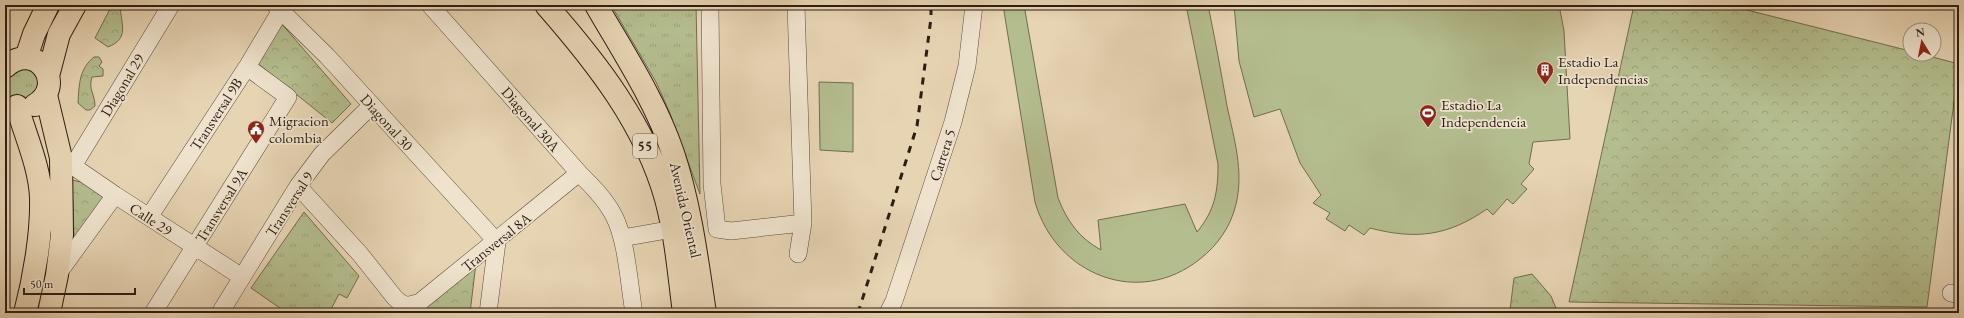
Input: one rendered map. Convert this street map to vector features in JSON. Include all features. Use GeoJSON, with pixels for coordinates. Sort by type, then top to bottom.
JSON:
{"type":"FeatureCollection","features":[{"type":"Feature","properties":{"kind":"main road"},"geometry":{"type":"LineString","coordinates":[[13,59],[34,34],[48,5]]}},
{"type":"Feature","properties":{"kind":"main road"},"geometry":{"type":"LineString","coordinates":[[9,103],[25,108],[33,106],[47,86],[59,34],[75,5]]}},
{"type":"Feature","properties":{"kind":"main road","name":"Avenida Oriental"},"geometry":{"type":"LineString","coordinates":[[546,5],[602,72],[637,130],[666,199],[673,229],[679,308]]}},
{"type":"Feature","properties":{"kind":"main road","name":"Avenida Oriental"},"geometry":{"type":"LineString","coordinates":[[596,5],[636,74],[672,152],[684,191],[705,313]]}},
{"type":"Feature","properties":{"kind":"main road"},"geometry":{"type":"LineString","coordinates":[[13,59],[40,63],[67,162],[62,235],[57,275],[49,313]]}},
{"type":"Feature","properties":{"kind":"main road"},"geometry":{"type":"LineString","coordinates":[[9,103],[36,169],[41,197],[40,225],[32,281],[25,313]]}},
{"type":"Feature","properties":{"kind":"street","name":"Diagonal 29"},"geometry":{"type":"LineString","coordinates":[[67,162],[171,5]]}},
{"type":"Feature","properties":{"kind":"street","name":"Diagonal 30A"},"geometry":{"type":"LineString","coordinates":[[430,5],[579,173],[598,192],[614,216],[622,238],[634,313]]}},
{"type":"Feature","properties":{"kind":"street"},"geometry":{"type":"LineString","coordinates":[[710,5],[712,184],[717,229],[730,231],[803,223]]}},
{"type":"Feature","properties":{"kind":"street"},"geometry":{"type":"LineString","coordinates":[[796,5],[803,223],[798,254]]}},
{"type":"Feature","properties":{"kind":"street","name":"Carrera 5"},"geometry":{"type":"LineString","coordinates":[[891,307],[953,122],[967,66],[974,5]]}},
{"type":"Feature","properties":{"kind":"street","name":"Transversal 9B"},"geometry":{"type":"LineString","coordinates":[[149,217],[247,67],[278,7]]}},
{"type":"Feature","properties":{"kind":"street","name":"Diagonal 30"},"geometry":{"type":"LineString","coordinates":[[278,7],[372,105],[497,242]]}},
{"type":"Feature","properties":{"kind":"street","name":"Transversal 9A"},"geometry":{"type":"LineString","coordinates":[[153,313],[288,97],[247,67]]}},
{"type":"Feature","properties":{"kind":"street","name":"Transversal 9"},"geometry":{"type":"LineString","coordinates":[[220,313],[298,186],[322,154],[372,105]]}},
{"type":"Feature","properties":{"kind":"street","name":"Calle 29"},"geometry":{"type":"LineString","coordinates":[[67,162],[115,195],[242,277]]}},
{"type":"Feature","properties":{"kind":"street","name":"Transversal 8A"},"geometry":{"type":"LineString","coordinates":[[298,186],[360,254],[395,298],[401,304],[409,306],[420,302],[497,242],[579,173]]}},
{"type":"Feature","properties":{"kind":"street"},"geometry":{"type":"LineString","coordinates":[[57,275],[115,195]]}},
{"type":"Feature","properties":{"kind":"street"},"geometry":{"type":"LineString","coordinates":[[622,238],[673,229]]}},
{"type":"Feature","properties":{"kind":"street"},"geometry":{"type":"LineString","coordinates":[[488,313],[497,242]]}},
{"type":"Feature","properties":{"kind":"green space"},"geometry":{"type":"Polygon","coordinates":[[[112,5],[120,5],[123,30],[119,39],[108,47],[95,38],[112,5]]]}},
{"type":"Feature","properties":{"kind":"green space"},"geometry":{"type":"Polygon","coordinates":[[[611,5],[696,5],[700,194],[669,111],[656,82],[611,5]]]}},
{"type":"Feature","properties":{"kind":"green space"},"geometry":{"type":"Polygon","coordinates":[[[1003,5],[1024,5],[1058,198],[1065,214],[1075,228],[1086,240],[1101,250],[1098,220],[1185,204],[1197,232],[1212,208],[1216,192],[1218,164],[1186,5],[1208,5],[1235,143],[1239,167],[1239,180],[1236,204],[1231,220],[1223,234],[1207,254],[1176,274],[1151,281],[1127,282],[1102,276],[1080,265],[1061,249],[1046,227],[1035,202],[1003,5]]]}},
{"type":"Feature","properties":{"kind":"green space","name":"Estadio La Independencia"},"geometry":{"type":"Polygon","coordinates":[[[1234,5],[1559,5],[1564,31],[1570,139],[1533,142],[1529,164],[1534,169],[1521,184],[1527,189],[1513,204],[1507,199],[1493,215],[1487,209],[1459,225],[1431,233],[1402,234],[1370,228],[1364,235],[1349,225],[1345,231],[1326,219],[1330,213],[1313,203],[1321,195],[1300,163],[1280,109],[1254,117],[1239,61],[1234,5]]]}},
{"type":"Feature","properties":{"kind":"green space"},"geometry":{"type":"Polygon","coordinates":[[[1634,5],[1727,5],[1902,49],[1902,62],[1942,62],[1942,60],[1959,64],[1927,307],[1569,302],[1634,5]]]}},
{"type":"Feature","properties":{"kind":"green space"},"geometry":{"type":"Polygon","coordinates":[[[280,22],[351,104],[332,123],[256,62],[280,22]]]}},
{"type":"Feature","properties":{"kind":"green space"},"geometry":{"type":"Polygon","coordinates":[[[94,57],[99,57],[102,62],[99,66],[103,69],[103,76],[92,77],[91,89],[95,106],[90,110],[86,110],[78,103],[80,84],[85,67],[94,57]]]}},
{"type":"Feature","properties":{"kind":"green space"},"geometry":{"type":"Polygon","coordinates":[[[23,62],[44,78],[32,102],[13,101],[5,92],[5,74],[23,62]]]}},
{"type":"Feature","properties":{"kind":"green space"},"geometry":{"type":"Polygon","coordinates":[[[819,82],[853,83],[853,152],[820,150],[819,82]]]}},
{"type":"Feature","properties":{"kind":"green space"},"geometry":{"type":"Polygon","coordinates":[[[72,180],[85,183],[103,196],[101,204],[78,236],[74,237],[72,180]]]}},
{"type":"Feature","properties":{"kind":"green space"},"geometry":{"type":"Polygon","coordinates":[[[304,212],[359,276],[347,298],[339,294],[329,313],[287,313],[251,288],[304,212]]]}},
{"type":"Feature","properties":{"kind":"green space"},"geometry":{"type":"Polygon","coordinates":[[[476,263],[470,313],[401,313],[476,263]]]}},
{"type":"Feature","properties":{"kind":"green space"},"geometry":{"type":"Polygon","coordinates":[[[1532,274],[1551,296],[1558,313],[1513,313],[1510,310],[1514,278],[1532,274]]]}},
{"type":"Feature","properties":{"kind":"railway"},"geometry":{"type":"LineString","coordinates":[[858,313],[917,126],[931,18],[931,5]]}},
{"type":"Feature","properties":{"kind":"place","name":"Estadio La Independencias"},"geometry":{"type":"Point","coordinates":[1545,85]}},
{"type":"Feature","properties":{"kind":"place","name":"Estadio La Independencia"},"geometry":{"type":"Point","coordinates":[1428,128]}},
{"type":"Feature","properties":{"kind":"place","name":"Migracion colombia"},"geometry":{"type":"Point","coordinates":[256,144]}}]}
